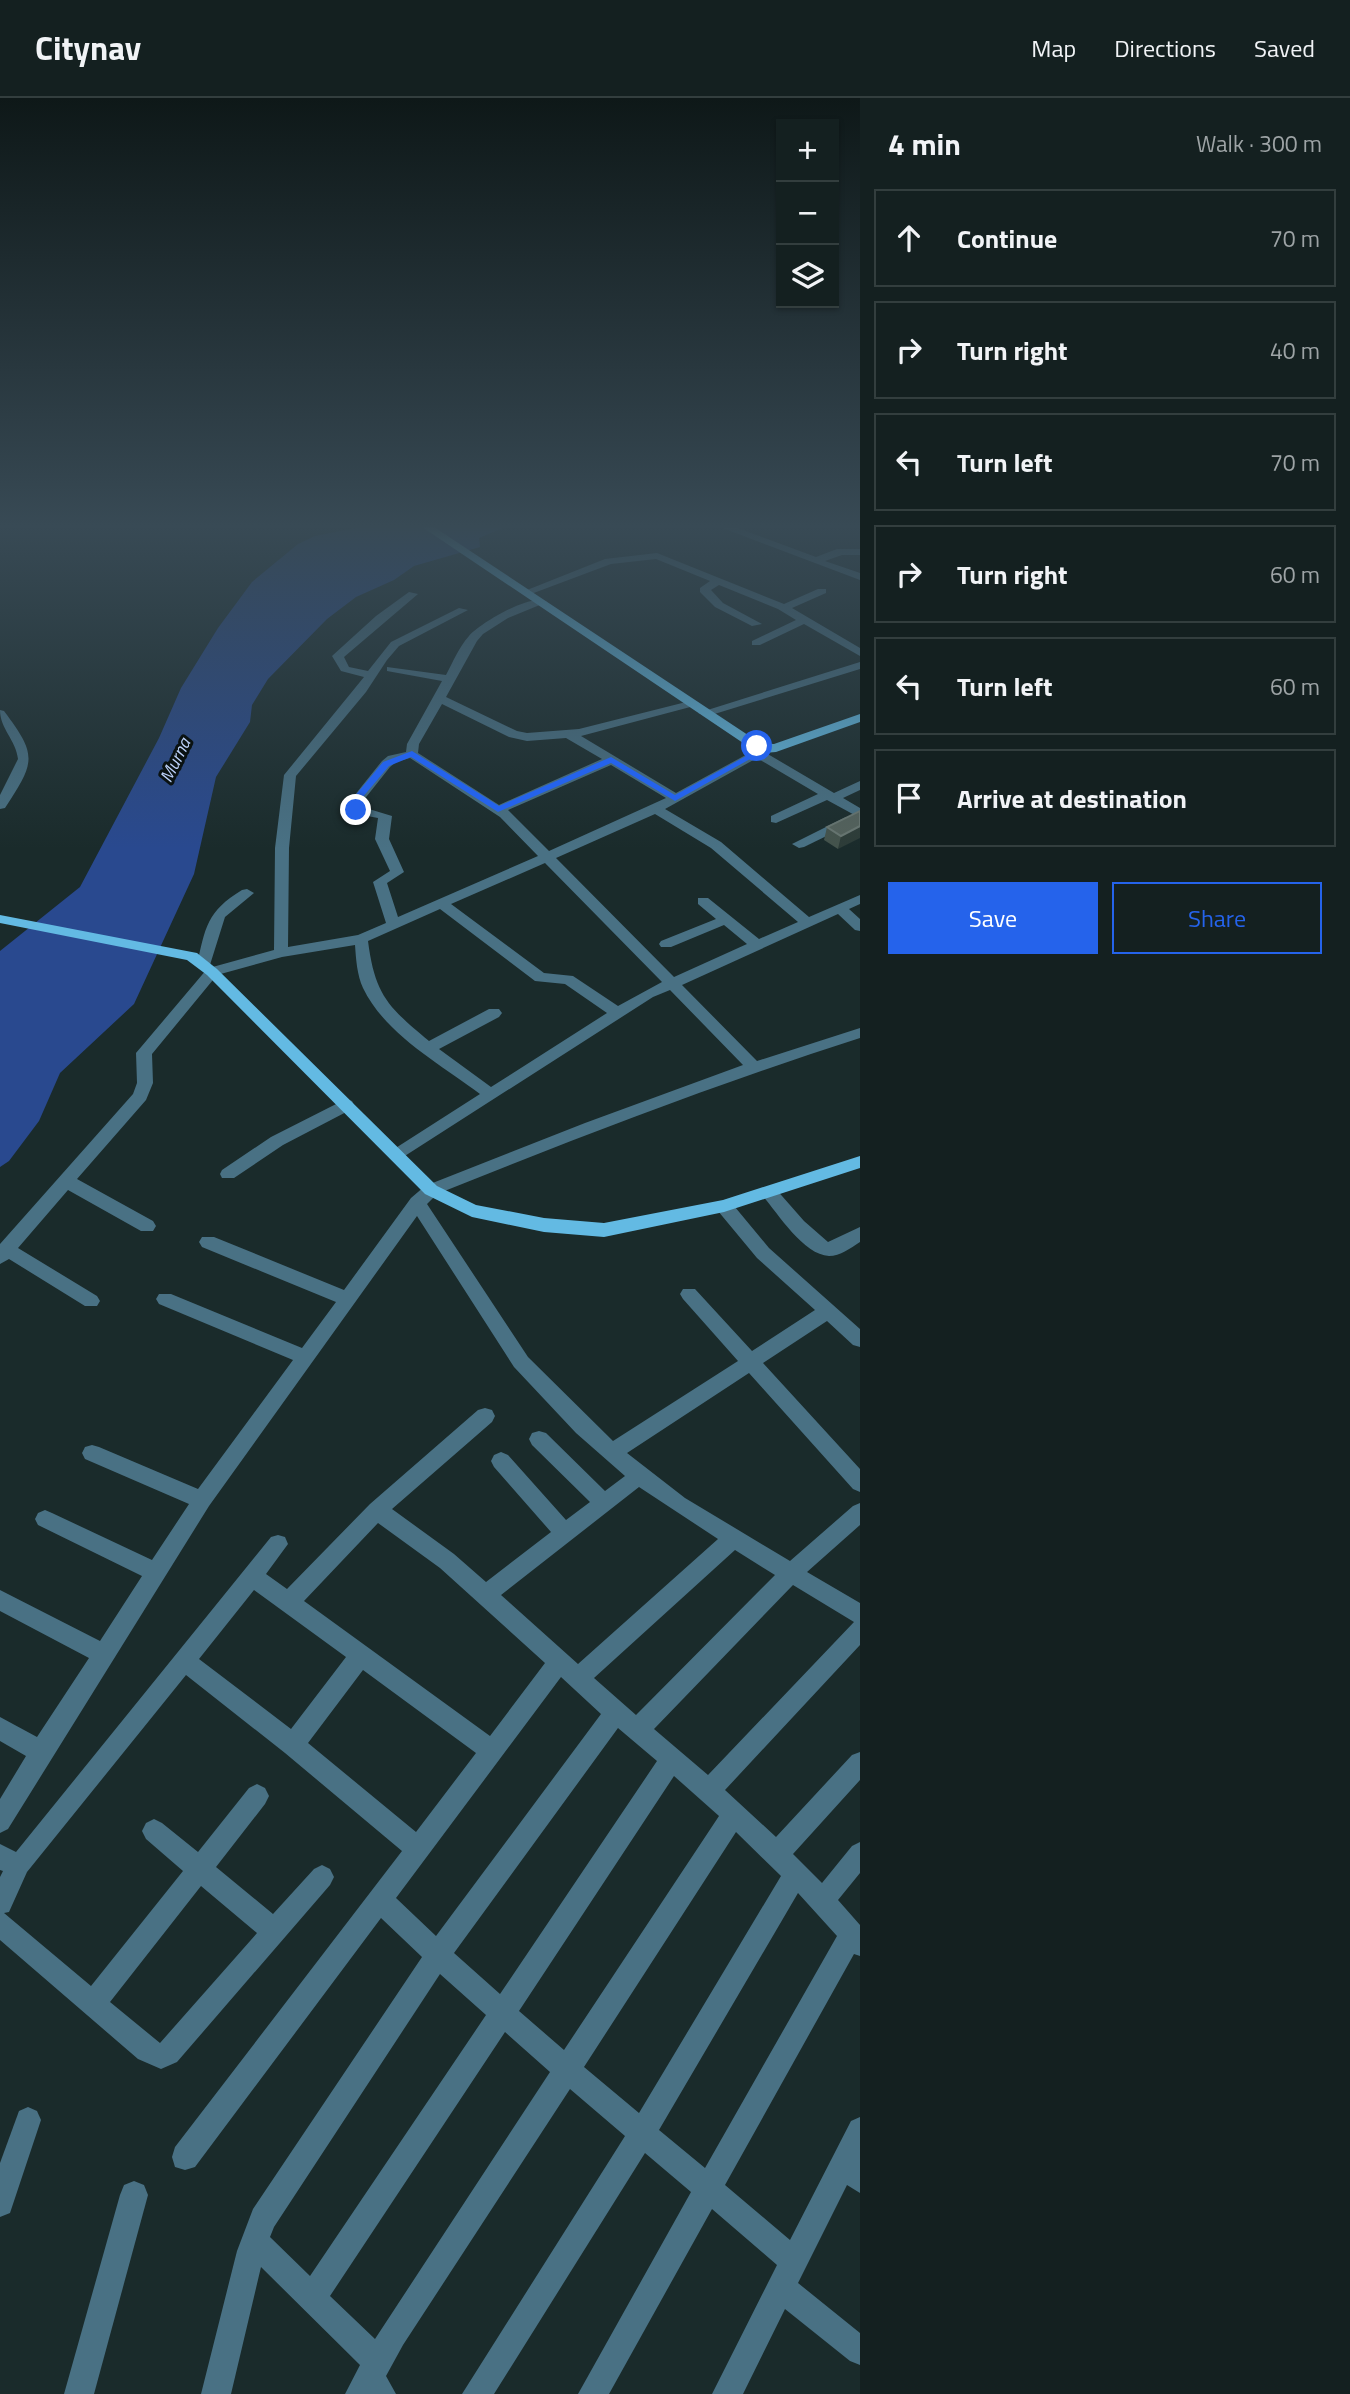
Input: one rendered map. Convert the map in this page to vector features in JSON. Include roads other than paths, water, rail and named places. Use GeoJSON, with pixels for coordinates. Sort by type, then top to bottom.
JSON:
{"type":"FeatureCollection","features":[{"type":"Feature","properties":{"kind":"main road"},"geometry":{"type":"LineString","coordinates":[[589,634],[761,751],[860,719]]}},
{"type":"Feature","properties":{"kind":"main road"},"geometry":{"type":"LineString","coordinates":[[0,919],[203,965],[397,1155],[424,1197],[472,1211],[577,1230],[604,1230],[724,1206],[860,1162]]}},
{"type":"Feature","properties":{"kind":"street"},"geometry":{"type":"LineString","coordinates":[[362,634],[338,656],[345,668],[371,675]]}},
{"type":"Feature","properties":{"kind":"street"},"geometry":{"type":"LineString","coordinates":[[281,953],[282,848],[288,780],[362,690],[387,651],[412,634]]}},
{"type":"Feature","properties":{"kind":"street"},"geometry":{"type":"LineString","coordinates":[[412,754],[413,744],[461,656],[478,634]]}},
{"type":"Feature","properties":{"kind":"street"},"geometry":{"type":"LineString","coordinates":[[756,643],[774,634]]}},
{"type":"Feature","properties":{"kind":"street"},"geometry":{"type":"LineString","coordinates":[[828,634],[860,653]]}},
{"type":"Feature","properties":{"kind":"street"},"geometry":{"type":"LineString","coordinates":[[704,713],[860,665]]}},
{"type":"Feature","properties":{"kind":"street"},"geometry":{"type":"LineString","coordinates":[[391,669],[449,679]]}},
{"type":"Feature","properties":{"kind":"street"},"geometry":{"type":"LineString","coordinates":[[439,698],[519,736],[569,734],[690,703]]}},
{"type":"Feature","properties":{"kind":"street"},"geometry":{"type":"LineString","coordinates":[[0,714],[17,734],[25,759],[0,805]]}},
{"type":"Feature","properties":{"kind":"street"},"geometry":{"type":"LineString","coordinates":[[569,734],[675,798]]}},
{"type":"Feature","properties":{"kind":"street"},"geometry":{"type":"LineString","coordinates":[[203,965],[361,939],[656,809],[761,751],[860,815]]}},
{"type":"Feature","properties":{"kind":"street"},"geometry":{"type":"LineString","coordinates":[[412,754],[498,810],[753,1066]]}},
{"type":"Feature","properties":{"kind":"street"},"geometry":{"type":"LineString","coordinates":[[394,925],[380,882],[397,872],[382,839],[385,816],[356,810],[352,806],[386,764],[412,754]]}},
{"type":"Feature","properties":{"kind":"street"},"geometry":{"type":"LineString","coordinates":[[498,810],[611,760]]}},
{"type":"Feature","properties":{"kind":"street"},"geometry":{"type":"LineString","coordinates":[[776,819],[860,785]]}},
{"type":"Feature","properties":{"kind":"street"},"geometry":{"type":"LineString","coordinates":[[656,809],[716,845],[808,922]]}},
{"type":"Feature","properties":{"kind":"street"},"geometry":{"type":"LineString","coordinates":[[799,844],[860,815]]}},
{"type":"Feature","properties":{"kind":"street"},"geometry":{"type":"LineString","coordinates":[[91,1301],[3,1253],[140,1096],[145,1083],[144,1054],[203,965],[216,915],[227,904],[247,893]]}},
{"type":"Feature","properties":{"kind":"street"},"geometry":{"type":"LineString","coordinates":[[397,1155],[617,1013],[671,982],[860,899]]}},
{"type":"Feature","properties":{"kind":"street"},"geometry":{"type":"LineString","coordinates":[[703,901],[757,945]]}},
{"type":"Feature","properties":{"kind":"street"},"geometry":{"type":"LineString","coordinates":[[442,904],[540,978],[568,979],[617,1013]]}},
{"type":"Feature","properties":{"kind":"street"},"geometry":{"type":"LineString","coordinates":[[840,908],[860,927]]}},
{"type":"Feature","properties":{"kind":"street"},"geometry":{"type":"LineString","coordinates":[[666,944],[725,920]]}},
{"type":"Feature","properties":{"kind":"street"},"geometry":{"type":"LineString","coordinates":[[361,939],[371,990],[405,1029],[490,1094]]}},
{"type":"Feature","properties":{"kind":"street"},"geometry":{"type":"LineString","coordinates":[[428,1048],[494,1013]]}},
{"type":"Feature","properties":{"kind":"street"},"geometry":{"type":"LineString","coordinates":[[0,1821],[202,1500],[424,1197],[604,1120],[753,1066],[860,1033]]}},
{"type":"Feature","properties":{"kind":"street"},"geometry":{"type":"LineString","coordinates":[[228,1174],[277,1141],[346,1105]]}},
{"type":"Feature","properties":{"kind":"street"},"geometry":{"type":"LineString","coordinates":[[65,1181],[147,1226]]}},
{"type":"Feature","properties":{"kind":"street"},"geometry":{"type":"LineString","coordinates":[[769,1192],[821,1247],[832,1249],[860,1234]]}},
{"type":"Feature","properties":{"kind":"street"},"geometry":{"type":"LineString","coordinates":[[424,1197],[521,1362],[583,1427],[639,1476],[678,1504],[860,1615]]}},
{"type":"Feature","properties":{"kind":"street"},"geometry":{"type":"LineString","coordinates":[[724,1206],[763,1253],[860,1340]]}},
{"type":"Feature","properties":{"kind":"street"},"geometry":{"type":"LineString","coordinates":[[208,1242],[348,1299]]}},
{"type":"Feature","properties":{"kind":"street"},"geometry":{"type":"LineString","coordinates":[[689,1294],[860,1483]]}},
{"type":"Feature","properties":{"kind":"street"},"geometry":{"type":"LineString","coordinates":[[165,1299],[305,1357]]}},
{"type":"Feature","properties":{"kind":"street"},"geometry":{"type":"LineString","coordinates":[[612,1452],[827,1312]]}},
{"type":"Feature","properties":{"kind":"street"},"geometry":{"type":"LineString","coordinates":[[289,1602],[377,1510],[485,1416]]}},
{"type":"Feature","properties":{"kind":"street"},"geometry":{"type":"LineString","coordinates":[[539,1439],[604,1503]]}},
{"type":"Feature","properties":{"kind":"street"},"geometry":{"type":"LineString","coordinates":[[92,1453],[202,1500]]}},
{"type":"Feature","properties":{"kind":"street"},"geometry":{"type":"LineString","coordinates":[[501,1461],[564,1533]]}},
{"type":"Feature","properties":{"kind":"street"},"geometry":{"type":"LineString","coordinates":[[485,1595],[639,1476]]}},
{"type":"Feature","properties":{"kind":"street"},"geometry":{"type":"LineString","coordinates":[[377,1510],[447,1562],[615,1712],[735,1813],[822,1900],[856,1939],[708,2187],[593,2394]]}},
{"type":"Feature","properties":{"kind":"street"},"geometry":{"type":"LineString","coordinates":[[638,1730],[791,1573],[860,1512]]}},
{"type":"Feature","properties":{"kind":"street"},"geometry":{"type":"LineString","coordinates":[[45,1519],[156,1572]]}},
{"type":"Feature","properties":{"kind":"street"},"geometry":{"type":"LineString","coordinates":[[578,1678],[734,1538]]}},
{"type":"Feature","properties":{"kind":"street"},"geometry":{"type":"LineString","coordinates":[[0,1903],[10,1860],[185,1661],[278,1544]]}},
{"type":"Feature","properties":{"kind":"street"},"geometry":{"type":"LineString","coordinates":[[252,1576],[492,1751]]}},
{"type":"Feature","properties":{"kind":"street"},"geometry":{"type":"LineString","coordinates":[[0,1601],[103,1654]]}},
{"type":"Feature","properties":{"kind":"street"},"geometry":{"type":"LineString","coordinates":[[709,1791],[860,1630]]}},
{"type":"Feature","properties":{"kind":"street"},"geometry":{"type":"LineString","coordinates":[[293,1745],[361,1655]]}},
{"type":"Feature","properties":{"kind":"street"},"geometry":{"type":"LineString","coordinates":[[185,1661],[293,1745],[418,1849]]}},
{"type":"Feature","properties":{"kind":"street"},"geometry":{"type":"LineString","coordinates":[[185,2157],[559,1661]]}},
{"type":"Feature","properties":{"kind":"street"},"geometry":{"type":"LineString","coordinates":[[216,2394],[254,2242],[263,2219],[437,1956],[615,1712]]}},
{"type":"Feature","properties":{"kind":"street"},"geometry":{"type":"LineString","coordinates":[[0,1728],[41,1752]]}},
{"type":"Feature","properties":{"kind":"street"},"geometry":{"type":"LineString","coordinates":[[312,2298],[672,1759]]}},
{"type":"Feature","properties":{"kind":"street"},"geometry":{"type":"LineString","coordinates":[[776,1855],[860,1763]]}},
{"type":"Feature","properties":{"kind":"street"},"geometry":{"type":"LineString","coordinates":[[93,2004],[257,1796]]}},
{"type":"Feature","properties":{"kind":"street"},"geometry":{"type":"LineString","coordinates":[[254,2242],[312,2298],[372,2382],[569,2069],[735,1813]]}},
{"type":"Feature","properties":{"kind":"street"},"geometry":{"type":"LineString","coordinates":[[154,1831],[274,1931]]}},
{"type":"Feature","properties":{"kind":"street"},"geometry":{"type":"LineString","coordinates":[[822,1900],[860,1854]]}},
{"type":"Feature","properties":{"kind":"street"},"geometry":{"type":"LineString","coordinates":[[477,2394],[643,2131],[796,1874]]}},
{"type":"Feature","properties":{"kind":"street"},"geometry":{"type":"LineString","coordinates":[[0,1924],[147,2050],[161,2056],[168,2053],[322,1877]]}},
{"type":"Feature","properties":{"kind":"street"},"geometry":{"type":"LineString","coordinates":[[380,1900],[437,1956],[502,2013],[795,2262]]}},
{"type":"Feature","properties":{"kind":"street"},"geometry":{"type":"LineString","coordinates":[[0,2203],[28,2119]]}},
{"type":"Feature","properties":{"kind":"street"},"geometry":{"type":"LineString","coordinates":[[727,2394],[795,2262],[851,2172],[860,2130]]}},
{"type":"Feature","properties":{"kind":"street"},"geometry":{"type":"LineString","coordinates":[[79,2394],[134,2195]]}},
{"type":"Feature","properties":{"kind":"street"},"geometry":{"type":"LineString","coordinates":[[782,2289],[860,2351]]}},
{"type":"Feature","properties":{"kind":"water","name":"Murna"},"geometry":{"type":"Polygon","coordinates":[[[214,634],[312,634],[268,679],[252,705],[250,722],[216,777],[194,874],[134,1004],[60,1073],[39,1121],[9,1161],[0,1167],[0,951],[80,887],[159,738],[181,688],[214,634]]]}}]}
